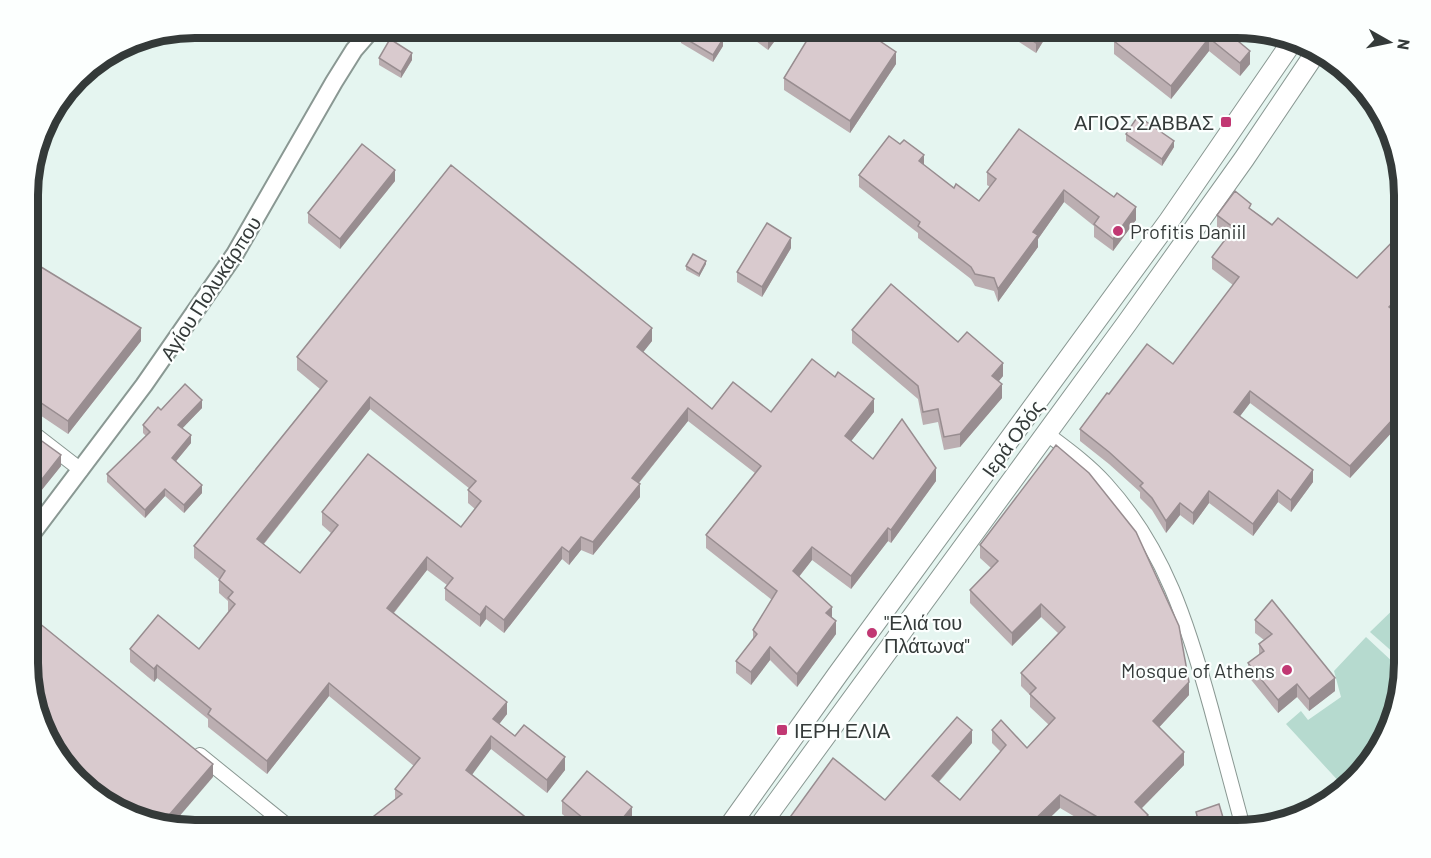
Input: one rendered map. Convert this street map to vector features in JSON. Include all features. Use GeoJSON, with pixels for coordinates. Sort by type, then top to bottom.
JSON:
{"type":"FeatureCollection","features":[{"type":"Feature","properties":{"kind":"main road","name":"Ιερά Οδός"},"geometry":{"type":"LineString","coordinates":[[734,820],[1169,221],[1289,47]]}},
{"type":"Feature","properties":{"kind":"main road","name":"Ιερά Οδός"},"geometry":{"type":"LineString","coordinates":[[764,820],[1047,434],[1234,173],[1312,56]]}},
{"type":"Feature","properties":{"kind":"street","name":"Αγίου Πολυκάρπου"},"geometry":{"type":"LineString","coordinates":[[38,526],[165,357],[235,254],[334,82],[364,38]]}},
{"type":"Feature","properties":{"kind":"street"},"geometry":{"type":"LineString","coordinates":[[1047,434],[1087,465],[1106,484],[1148,540],[1161,563],[1191,638],[1241,820]]}},
{"type":"Feature","properties":{"kind":"street"},"geometry":{"type":"LineString","coordinates":[[38,437],[81,470]]}},
{"type":"Feature","properties":{"kind":"street"},"geometry":{"type":"LineString","coordinates":[[193,749],[280,820]]}},
{"type":"Feature","properties":{"kind":"green space"},"geometry":{"type":"Polygon","coordinates":[[[1393,610],[1393,652],[1370,632],[1393,610]]]}},
{"type":"Feature","properties":{"kind":"green space"},"geometry":{"type":"Polygon","coordinates":[[[1366,637],[1393,662],[1390,694],[1382,724],[1361,759],[1339,782],[1286,724],[1301,711],[1308,720],[1341,697],[1334,671],[1366,637]]]}},
{"type":"Feature","properties":{"kind":"building"},"geometry":{"type":"Polygon","coordinates":[[[684,38],[721,38],[723,39],[713,55],[684,38]]]}},
{"type":"Feature","properties":{"kind":"building"},"geometry":{"type":"Polygon","coordinates":[[[808,38],[875,38],[896,52],[850,121],[784,78],[808,38]]]}},
{"type":"Feature","properties":{"kind":"building"},"geometry":{"type":"Polygon","coordinates":[[[1028,38],[1039,38],[1036,43],[1028,38]]]}},
{"type":"Feature","properties":{"kind":"building"},"geometry":{"type":"Polygon","coordinates":[[[1117,38],[1209,38],[1171,86],[1114,41],[1117,38]]]}},
{"type":"Feature","properties":{"kind":"building"},"geometry":{"type":"Polygon","coordinates":[[[1209,38],[1234,38],[1250,51],[1240,63],[1209,38]]]}},
{"type":"Feature","properties":{"kind":"building"},"geometry":{"type":"Polygon","coordinates":[[[390,39],[412,53],[401,72],[379,58],[390,39]]]}},
{"type":"Feature","properties":{"kind":"building"},"geometry":{"type":"Polygon","coordinates":[[[1138,116],[1174,141],[1162,159],[1126,134],[1138,116]]]}},
{"type":"Feature","properties":{"kind":"building"},"geometry":{"type":"Polygon","coordinates":[[[1019,129],[1114,197],[1117,193],[1136,207],[1113,239],[1094,224],[1099,217],[1064,190],[1033,232],[1038,235],[998,289],[994,278],[975,274],[971,267],[918,226],[920,222],[859,175],[889,136],[900,144],[904,140],[924,155],[919,161],[954,188],[956,184],[979,201],[996,179],[987,172],[1019,129]]]}},
{"type":"Feature","properties":{"kind":"building"},"geometry":{"type":"Polygon","coordinates":[[[362,144],[395,170],[340,239],[308,213],[362,144]]]}},
{"type":"Feature","properties":{"kind":"building"},"geometry":{"type":"Polygon","coordinates":[[[451,165],[652,328],[637,347],[712,409],[733,382],[771,412],[812,359],[835,377],[838,372],[874,399],[845,436],[873,459],[902,419],[936,468],[891,530],[888,528],[851,576],[812,547],[793,571],[832,607],[826,613],[836,621],[797,674],[770,647],[751,672],[736,661],[757,634],[753,630],[777,591],[706,535],[761,466],[688,408],[632,478],[640,484],[593,542],[581,537],[569,552],[562,547],[504,620],[486,606],[480,615],[445,588],[453,578],[427,557],[387,608],[507,702],[493,719],[515,736],[524,725],[565,757],[547,780],[491,736],[466,770],[529,820],[369,820],[402,794],[395,789],[420,758],[329,683],[267,761],[208,714],[211,709],[157,665],[154,669],[130,649],[158,615],[199,649],[235,604],[228,598],[233,592],[219,580],[225,571],[194,546],[327,381],[297,357],[451,165]],[[370,397],[257,539],[300,573],[338,525],[322,512],[368,454],[461,527],[481,501],[468,490],[476,481],[370,397]]]}},
{"type":"Feature","properties":{"kind":"building"},"geometry":{"type":"Polygon","coordinates":[[[1235,191],[1251,204],[1249,208],[1272,225],[1278,218],[1357,278],[1393,241],[1393,303],[1389,307],[1393,310],[1393,419],[1350,466],[1250,391],[1234,412],[1313,470],[1291,500],[1278,490],[1253,524],[1209,491],[1193,513],[1180,503],[1166,521],[1152,498],[1140,486],[1143,483],[1080,429],[1147,344],[1173,364],[1239,277],[1212,257],[1234,228],[1217,215],[1235,191]]]}},
{"type":"Feature","properties":{"kind":"building"},"geometry":{"type":"Polygon","coordinates":[[[767,223],[791,238],[762,287],[737,272],[767,223]]]}},
{"type":"Feature","properties":{"kind":"building"},"geometry":{"type":"Polygon","coordinates":[[[693,254],[706,261],[699,274],[686,266],[693,254]]]}},
{"type":"Feature","properties":{"kind":"building"},"geometry":{"type":"Polygon","coordinates":[[[38,265],[141,328],[68,421],[38,401],[38,311],[41,307],[38,305],[38,265]]]}},
{"type":"Feature","properties":{"kind":"building"},"geometry":{"type":"Polygon","coordinates":[[[891,284],[958,342],[967,332],[1003,363],[992,376],[1002,384],[960,434],[944,437],[938,409],[923,412],[918,386],[852,330],[891,284]]]}},
{"type":"Feature","properties":{"kind":"building"},"geometry":{"type":"Polygon","coordinates":[[[185,384],[202,400],[178,425],[191,435],[172,458],[202,485],[184,505],[165,489],[145,510],[107,474],[150,432],[143,425],[158,407],[161,410],[185,384]]]}},
{"type":"Feature","properties":{"kind":"building"},"geometry":{"type":"Polygon","coordinates":[[[38,438],[61,455],[38,484],[38,438]]]}},
{"type":"Feature","properties":{"kind":"building"},"geometry":{"type":"Polygon","coordinates":[[[1056,445],[1089,473],[1136,532],[1179,626],[1189,682],[1153,721],[1184,752],[1135,802],[1148,815],[1143,820],[1102,820],[1060,795],[1034,820],[788,820],[833,758],[885,800],[957,717],[972,730],[932,776],[960,800],[1006,745],[992,730],[1001,720],[1027,748],[1055,718],[1030,694],[1036,688],[1021,673],[1065,627],[1041,604],[1012,633],[970,590],[998,561],[980,545],[1056,445]]]}},
{"type":"Feature","properties":{"kind":"building","name":"Mosque of Athens"},"geometry":{"type":"Polygon","coordinates":[[[1272,600],[1335,678],[1309,699],[1297,684],[1278,700],[1248,663],[1264,651],[1259,644],[1272,634],[1255,620],[1272,600]]]}},
{"type":"Feature","properties":{"kind":"building"},"geometry":{"type":"Polygon","coordinates":[[[38,622],[213,764],[170,814],[176,819],[134,809],[116,800],[91,782],[64,751],[46,714],[41,694],[38,622]]]}},
{"type":"Feature","properties":{"kind":"building"},"geometry":{"type":"Polygon","coordinates":[[[587,771],[632,807],[623,818],[625,820],[585,820],[562,801],[587,771]]]}},
{"type":"Feature","properties":{"kind":"building"},"geometry":{"type":"Polygon","coordinates":[[[1219,804],[1224,820],[1198,820],[1196,812],[1219,804]]]}},
{"type":"Feature","properties":{"kind":"place","name":"ΑΓΙΟΣ ΣΑΒΒΑΣ"},"geometry":{"type":"Point","coordinates":[1226,122]}},
{"type":"Feature","properties":{"kind":"place","name":"Profitis Daniil"},"geometry":{"type":"Point","coordinates":[1118,231]}},
{"type":"Feature","properties":{"kind":"place","name":"\"Ελιά του Πλάτωνα\""},"geometry":{"type":"Point","coordinates":[872,633]}},
{"type":"Feature","properties":{"kind":"place","name":"Mosque of Athens"},"geometry":{"type":"Point","coordinates":[1287,670]}},
{"type":"Feature","properties":{"kind":"place","name":"ΙΕΡΗ ΕΛΙΑ"},"geometry":{"type":"Point","coordinates":[782,730]}}]}
